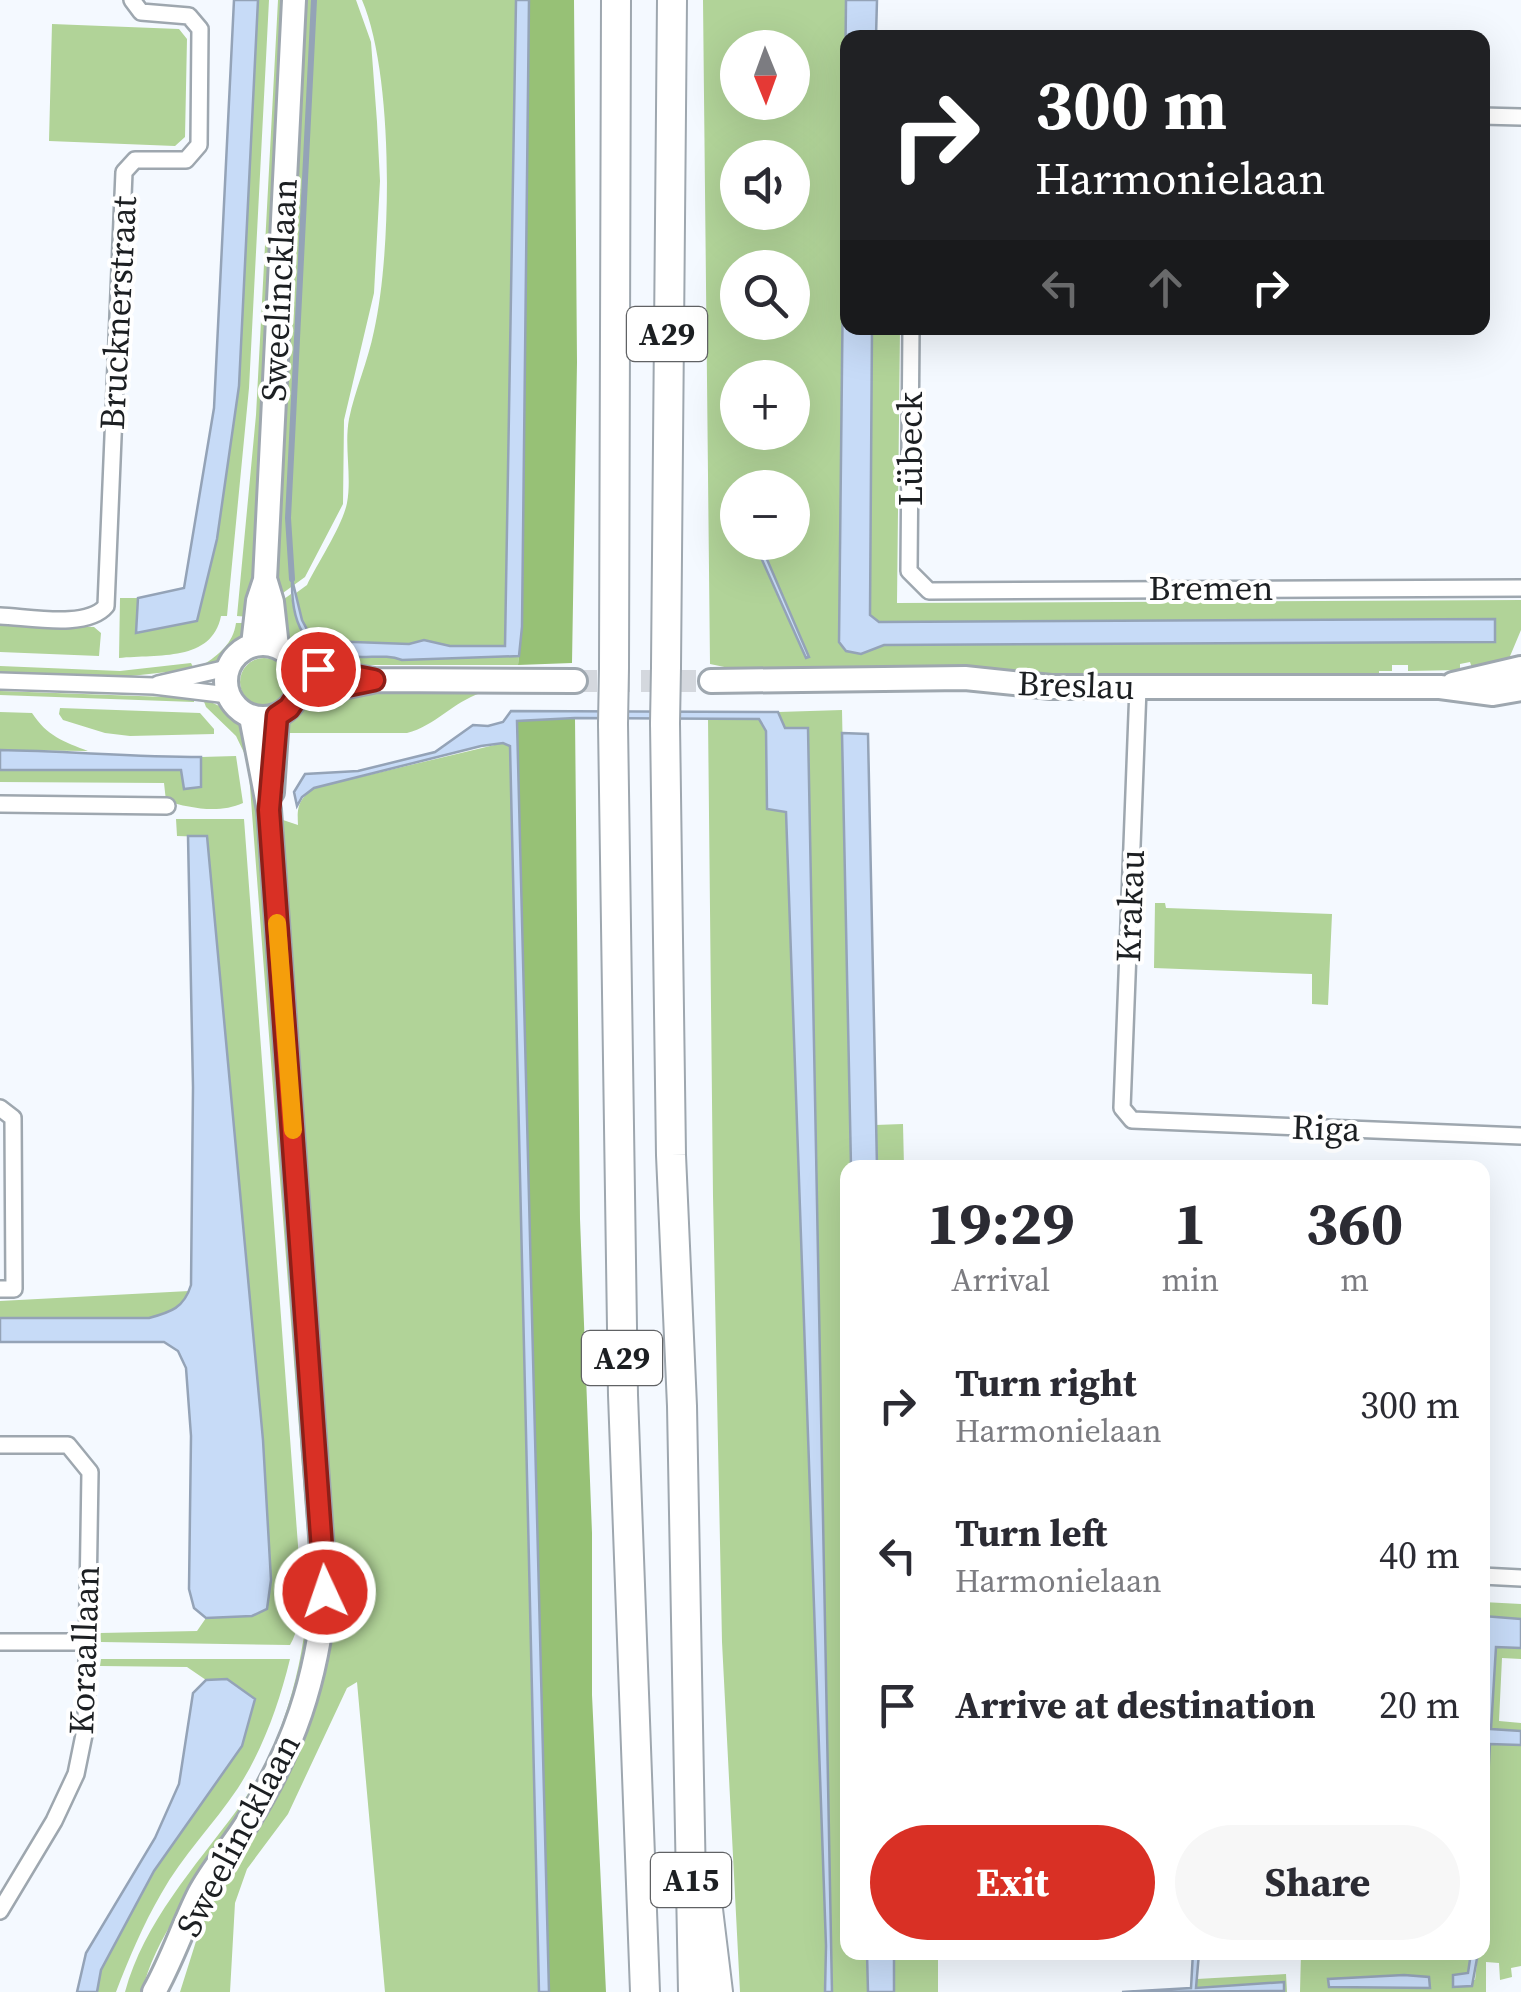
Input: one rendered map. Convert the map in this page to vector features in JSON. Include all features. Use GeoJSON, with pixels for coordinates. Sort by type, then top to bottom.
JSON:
{"type":"FeatureCollection","features":[{"type":"Feature","properties":{"kind":"highway","name":"A29"},"geometry":{"type":"LineString","coordinates":[[616,0],[614,724],[623,1395],[644,1992]]}},
{"type":"Feature","properties":{"kind":"highway","name":"A29"},"geometry":{"type":"LineString","coordinates":[[672,0],[666,667],[671,1155],[682,1406],[690,1767],[718,1992]]}},
{"type":"Feature","properties":{"kind":"highway","name":"A15"},"geometry":{"type":"LineString","coordinates":[[690,1767],[693,1992]]}},
{"type":"Feature","properties":{"kind":"main road","name":"Sweelincklaan"},"geometry":{"type":"LineString","coordinates":[[265,646],[258,601],[265,580],[294,0]]}},
{"type":"Feature","properties":{"kind":"main road"},"geometry":{"type":"LineString","coordinates":[[265,646],[289,655],[297,666],[297,696],[277,716],[251,717],[239,711],[228,695],[228,668],[235,656],[265,646]]}},
{"type":"Feature","properties":{"kind":"main road"},"geometry":{"type":"LineString","coordinates":[[297,666],[374,680],[575,681]]}},
{"type":"Feature","properties":{"kind":"main road","name":"Breslau"},"geometry":{"type":"LineString","coordinates":[[1440,687],[1521,668]]}},
{"type":"Feature","properties":{"kind":"main road","name":"Breslau"},"geometry":{"type":"LineString","coordinates":[[711,681],[965,678],[1033,687],[1440,687],[1492,694],[1521,689]]}},
{"type":"Feature","properties":{"kind":"main road"},"geometry":{"type":"LineString","coordinates":[[297,696],[374,680]]}},
{"type":"Feature","properties":{"kind":"main road","name":"Sweelincklaan"},"geometry":{"type":"LineString","coordinates":[[269,810],[277,716]]}},
{"type":"Feature","properties":{"kind":"main road","name":"Sweelincklaan"},"geometry":{"type":"LineString","coordinates":[[154,1992],[171,1963],[200,1892],[263,1796],[292,1738],[314,1671],[325,1592],[269,810],[251,717]]}},
{"type":"Feature","properties":{"kind":"main road","name":"Sweelincklaan"},"geometry":{"type":"LineString","coordinates":[[170,1992],[171,1963]]}},
{"type":"Feature","properties":{"kind":"street","name":"Brucknerstraat"},"geometry":{"type":"LineString","coordinates":[[0,616],[84,620],[98,615],[106,606],[124,172],[135,160],[186,160],[199,145],[200,29],[189,16],[141,12],[132,0]]}},
{"type":"Feature","properties":{"kind":"street"},"geometry":{"type":"LineString","coordinates":[[1490,116],[1521,117]]}},
{"type":"Feature","properties":{"kind":"street","name":"Lübeck"},"geometry":{"type":"LineString","coordinates":[[910,571],[911,335]]}},
{"type":"Feature","properties":{"kind":"street","name":"Bremen"},"geometry":{"type":"LineString","coordinates":[[910,571],[929,591],[1521,588]]}},
{"type":"Feature","properties":{"kind":"street"},"geometry":{"type":"LineString","coordinates":[[154,686],[228,668]]}},
{"type":"Feature","properties":{"kind":"street"},"geometry":{"type":"LineString","coordinates":[[0,681],[154,686],[228,695]]}},
{"type":"Feature","properties":{"kind":"street","name":"Krakau"},"geometry":{"type":"LineString","coordinates":[[1132,1120],[1122,1108],[1138,688]]}},
{"type":"Feature","properties":{"kind":"street"},"geometry":{"type":"LineString","coordinates":[[0,804],[167,806]]}},
{"type":"Feature","properties":{"kind":"street"},"geometry":{"type":"LineString","coordinates":[[0,1108],[12,1118],[7,1289]]}},
{"type":"Feature","properties":{"kind":"street","name":"Riga"},"geometry":{"type":"LineString","coordinates":[[1132,1120],[1521,1136]]}},
{"type":"Feature","properties":{"kind":"street","name":"Koraallaan"},"geometry":{"type":"LineString","coordinates":[[0,1445],[68,1445],[90,1472],[86,1725],[76,1774],[54,1821],[0,1911]]}},
{"type":"Feature","properties":{"kind":"street"},"geometry":{"type":"LineString","coordinates":[[1490,1576],[1521,1578]]}},
{"type":"Feature","properties":{"kind":"street"},"geometry":{"type":"LineString","coordinates":[[0,1642],[86,1642]]}},
{"type":"Feature","properties":{"kind":"green space"},"geometry":{"type":"Polygon","coordinates":[[[258,0],[269,0],[249,388],[227,616],[221,616],[216,631],[195,648],[166,655],[119,658],[120,598],[138,598],[137,632],[197,621],[217,539],[239,386],[258,0]]]}},
{"type":"Feature","properties":{"kind":"green space"},"geometry":{"type":"Polygon","coordinates":[[[278,0],[284,0],[250,617],[237,616],[256,415],[278,0]]]}},
{"type":"Feature","properties":{"kind":"green space"},"geometry":{"type":"Polygon","coordinates":[[[303,0],[356,0],[371,42],[380,181],[374,293],[344,420],[343,504],[305,577],[276,598],[276,521],[303,0]]]}},
{"type":"Feature","properties":{"kind":"green space"},"geometry":{"type":"Polygon","coordinates":[[[362,0],[516,0],[505,647],[450,646],[424,640],[409,644],[326,641],[310,635],[301,620],[296,593],[307,585],[347,503],[349,419],[380,297],[387,211],[385,116],[380,72],[362,0]]]}},
{"type":"Feature","properties":{"kind":"green space"},"geometry":{"type":"Polygon","coordinates":[[[529,0],[574,0],[577,362],[572,663],[518,665],[522,627],[529,0]]]}},
{"type":"Feature","properties":{"kind":"green space"},"geometry":{"type":"Polygon","coordinates":[[[703,0],[846,0],[846,30],[840,30],[839,642],[846,651],[861,654],[884,645],[1494,642],[1494,619],[879,622],[870,615],[872,335],[900,335],[897,603],[1521,600],[1521,630],[1508,661],[1472,668],[1470,662],[1460,664],[1460,670],[1408,671],[1408,665],[1392,665],[1392,671],[1379,671],[1379,677],[1038,679],[972,669],[734,669],[710,664],[703,0]]]}},
{"type":"Feature","properties":{"kind":"green space"},"geometry":{"type":"Polygon","coordinates":[[[52,24],[179,29],[187,39],[185,137],[175,146],[49,141],[52,24]]]}},
{"type":"Feature","properties":{"kind":"green space"},"geometry":{"type":"Polygon","coordinates":[[[291,594],[304,633],[332,652],[403,660],[519,656],[518,665],[340,665],[326,661],[296,646],[285,630],[277,604],[291,594]]]}},
{"type":"Feature","properties":{"kind":"green space"},"geometry":{"type":"Polygon","coordinates":[[[236,623],[248,623],[237,645],[204,669],[202,666],[228,643],[236,623]]]}},
{"type":"Feature","properties":{"kind":"green space"},"geometry":{"type":"Polygon","coordinates":[[[0,625],[94,627],[101,633],[99,656],[0,652],[0,625]]]}},
{"type":"Feature","properties":{"kind":"green space"},"geometry":{"type":"Polygon","coordinates":[[[264,658],[281,665],[288,682],[281,699],[264,706],[247,699],[240,682],[247,665],[264,658]]]}},
{"type":"Feature","properties":{"kind":"green space"},"geometry":{"type":"Polygon","coordinates":[[[191,663],[194,669],[122,677],[0,672],[0,666],[120,671],[191,663]]]}},
{"type":"Feature","properties":{"kind":"green space"},"geometry":{"type":"Polygon","coordinates":[[[0,691],[194,698],[194,702],[0,695],[0,691]]]}},
{"type":"Feature","properties":{"kind":"green space"},"geometry":{"type":"Polygon","coordinates":[[[402,691],[481,693],[407,733],[281,733],[294,716],[315,704],[341,697],[402,691]]]}},
{"type":"Feature","properties":{"kind":"green space"},"geometry":{"type":"Polygon","coordinates":[[[203,699],[241,724],[253,761],[317,1583],[307,1668],[286,1734],[242,1815],[165,1934],[142,1992],[125,1992],[158,1919],[237,1810],[269,1755],[299,1665],[310,1571],[248,761],[236,736],[206,707],[203,699]]]}},
{"type":"Feature","properties":{"kind":"green space"},"geometry":{"type":"Polygon","coordinates":[[[60,708],[200,713],[214,734],[105,733],[63,720],[60,708]]]}},
{"type":"Feature","properties":{"kind":"green space"},"geometry":{"type":"Polygon","coordinates":[[[842,710],[851,1160],[840,1160],[840,1960],[867,1960],[868,1992],[832,1992],[808,729],[785,728],[778,712],[842,710]]]}},
{"type":"Feature","properties":{"kind":"green space"},"geometry":{"type":"Polygon","coordinates":[[[0,712],[32,713],[50,733],[88,751],[0,750],[0,712]]]}},
{"type":"Feature","properties":{"kind":"green space"},"geometry":{"type":"Polygon","coordinates":[[[575,718],[580,1219],[592,1533],[592,1695],[606,1992],[549,1992],[517,721],[575,718]]]}},
{"type":"Feature","properties":{"kind":"green space"},"geometry":{"type":"Polygon","coordinates":[[[708,718],[760,719],[766,731],[767,809],[786,811],[825,1992],[740,1992],[722,1642],[708,718]]]}},
{"type":"Feature","properties":{"kind":"green space"},"geometry":{"type":"Polygon","coordinates":[[[503,743],[510,746],[513,773],[539,1992],[385,1992],[357,1682],[347,1688],[288,1814],[247,1869],[235,1903],[230,1992],[180,1992],[204,1916],[295,1761],[318,1702],[332,1641],[336,1589],[280,819],[298,825],[300,804],[314,788],[503,743]]]}},
{"type":"Feature","properties":{"kind":"green space"},"geometry":{"type":"Polygon","coordinates":[[[236,756],[243,803],[224,808],[195,808],[166,801],[164,783],[0,782],[0,770],[182,770],[182,782],[201,788],[201,757],[236,756]]]}},
{"type":"Feature","properties":{"kind":"green space"},"geometry":{"type":"Polygon","coordinates":[[[176,819],[244,819],[299,1559],[299,1615],[290,1645],[101,1642],[100,1633],[197,1631],[206,1618],[252,1616],[267,1608],[271,1580],[247,1261],[207,837],[177,836],[176,819]]]}},
{"type":"Feature","properties":{"kind":"green space"},"geometry":{"type":"Polygon","coordinates":[[[1155,903],[1165,903],[1166,908],[1332,914],[1328,1005],[1312,1004],[1312,974],[1154,968],[1155,903]]]}},
{"type":"Feature","properties":{"kind":"green space"},"geometry":{"type":"Polygon","coordinates":[[[903,1124],[904,1160],[877,1160],[875,1125],[903,1124]]]}},
{"type":"Feature","properties":{"kind":"green space"},"geometry":{"type":"Polygon","coordinates":[[[189,1291],[178,1307],[149,1318],[0,1318],[0,1301],[189,1291]]]}},
{"type":"Feature","properties":{"kind":"green space"},"geometry":{"type":"Polygon","coordinates":[[[1490,1602],[1521,1604],[1521,1619],[1490,1617],[1490,1602]]]}},
{"type":"Feature","properties":{"kind":"green space"},"geometry":{"type":"Polygon","coordinates":[[[1496,1646],[1521,1648],[1521,1659],[1502,1658],[1499,1721],[1521,1723],[1521,1731],[1491,1729],[1496,1646]]]}},
{"type":"Feature","properties":{"kind":"green space"},"geometry":{"type":"Polygon","coordinates":[[[101,1659],[290,1659],[255,1758],[238,1788],[161,1894],[116,1992],[97,1992],[101,1970],[154,1871],[242,1746],[227,1679],[206,1680],[187,1667],[100,1666],[101,1659]]]}},
{"type":"Feature","properties":{"kind":"green space"},"geometry":{"type":"Polygon","coordinates":[[[1490,1743],[1521,1745],[1521,1966],[1511,1968],[1512,1977],[1500,1980],[1499,1963],[1486,1962],[1486,1992],[1300,1992],[1301,1960],[1470,1960],[1468,1974],[1453,1975],[1475,1980],[1477,1960],[1490,1960],[1490,1743]],[[1429,1977],[1329,1979],[1329,1986],[1371,1986],[1429,1977]]]}},
{"type":"Feature","properties":{"kind":"green space"},"geometry":{"type":"Polygon","coordinates":[[[894,1960],[938,1960],[938,1992],[894,1992],[894,1960]]]}},
{"type":"Feature","properties":{"kind":"green space"},"geometry":{"type":"Polygon","coordinates":[[[1286,1974],[1287,1992],[1196,1988],[1197,1979],[1286,1974]]]}},
{"type":"Feature","properties":{"kind":"water"},"geometry":{"type":"Polygon","coordinates":[[[234,0],[258,0],[239,386],[217,539],[197,621],[136,633],[138,598],[184,588],[214,408],[234,0]]]}},
{"type":"Feature","properties":{"kind":"water"},"geometry":{"type":"Polygon","coordinates":[[[516,0],[529,0],[519,656],[402,660],[328,651],[315,645],[299,626],[292,579],[302,620],[310,635],[326,641],[409,644],[424,640],[450,646],[505,646],[516,0]]]}},
{"type":"Feature","properties":{"kind":"water"},"geometry":{"type":"Polygon","coordinates":[[[846,0],[877,0],[876,30],[846,30],[846,0]]]}},
{"type":"Feature","properties":{"kind":"water"},"geometry":{"type":"Polygon","coordinates":[[[842,335],[872,335],[870,615],[879,622],[1495,619],[1495,642],[884,645],[861,654],[846,651],[839,642],[842,335]]]}},
{"type":"Feature","properties":{"kind":"water"},"geometry":{"type":"Polygon","coordinates":[[[762,560],[767,560],[809,657],[806,658],[762,560]]]}},
{"type":"Feature","properties":{"kind":"water"},"geometry":{"type":"Polygon","coordinates":[[[511,711],[778,712],[785,728],[808,728],[832,1992],[825,1992],[786,812],[767,809],[766,731],[759,719],[575,718],[517,721],[549,1992],[539,1992],[510,746],[481,746],[314,788],[297,806],[294,792],[305,774],[358,771],[435,752],[473,725],[503,722],[511,711]]]}},
{"type":"Feature","properties":{"kind":"water"},"geometry":{"type":"Polygon","coordinates":[[[842,733],[868,734],[877,1160],[851,1160],[842,733]]]}},
{"type":"Feature","properties":{"kind":"water"},"geometry":{"type":"Polygon","coordinates":[[[0,750],[201,757],[201,787],[184,789],[181,770],[0,770],[0,750]]]}},
{"type":"Feature","properties":{"kind":"water"},"geometry":{"type":"Polygon","coordinates":[[[188,836],[207,836],[263,1440],[271,1580],[267,1609],[252,1616],[206,1618],[194,1608],[189,1589],[191,1436],[186,1368],[178,1351],[164,1342],[0,1342],[0,1318],[149,1318],[176,1308],[191,1285],[193,1087],[188,836]]]}},
{"type":"Feature","properties":{"kind":"water"},"geometry":{"type":"Polygon","coordinates":[[[1490,1617],[1521,1619],[1521,1648],[1496,1647],[1491,1729],[1521,1731],[1521,1745],[1490,1744],[1490,1617]]]}},
{"type":"Feature","properties":{"kind":"water"},"geometry":{"type":"Polygon","coordinates":[[[227,1679],[255,1699],[242,1746],[154,1871],[101,1970],[97,1992],[77,1992],[86,1953],[155,1838],[179,1784],[193,1693],[206,1680],[227,1679]]]}},
{"type":"Feature","properties":{"kind":"water"},"geometry":{"type":"Polygon","coordinates":[[[867,1960],[894,1960],[894,1992],[868,1992],[867,1960]]]}},
{"type":"Feature","properties":{"kind":"water"},"geometry":{"type":"Polygon","coordinates":[[[1193,1960],[1198,1960],[1196,1988],[1284,1982],[1284,1991],[1122,1992],[1191,1988],[1193,1960]]]}},
{"type":"Feature","properties":{"kind":"water"},"geometry":{"type":"Polygon","coordinates":[[[1470,1960],[1477,1960],[1472,1986],[1453,1987],[1453,1975],[1468,1973],[1470,1960]]]}},
{"type":"Feature","properties":{"kind":"water"},"geometry":{"type":"Polygon","coordinates":[[[1429,1977],[1430,1988],[1329,1987],[1328,1979],[1429,1977]]]}},
{"type":"Feature","properties":{"kind":"waterway"},"geometry":{"type":"LineString","coordinates":[[292,579],[288,518],[314,0]]}},
{"type":"Feature","properties":{"kind":"tunnel"},"geometry":{"type":"LineString","coordinates":[[575,681],[711,681]]}},
{"type":"Feature","properties":{"kind":"slow traffic"},"geometry":{"type":"LineString","coordinates":[[277,923],[293,1130]]}},
{"type":"Feature","properties":{"kind":"route"},"geometry":{"type":"LineString","coordinates":[[318,669],[374,680],[297,696],[277,716],[269,810],[325,1592]]}}]}
